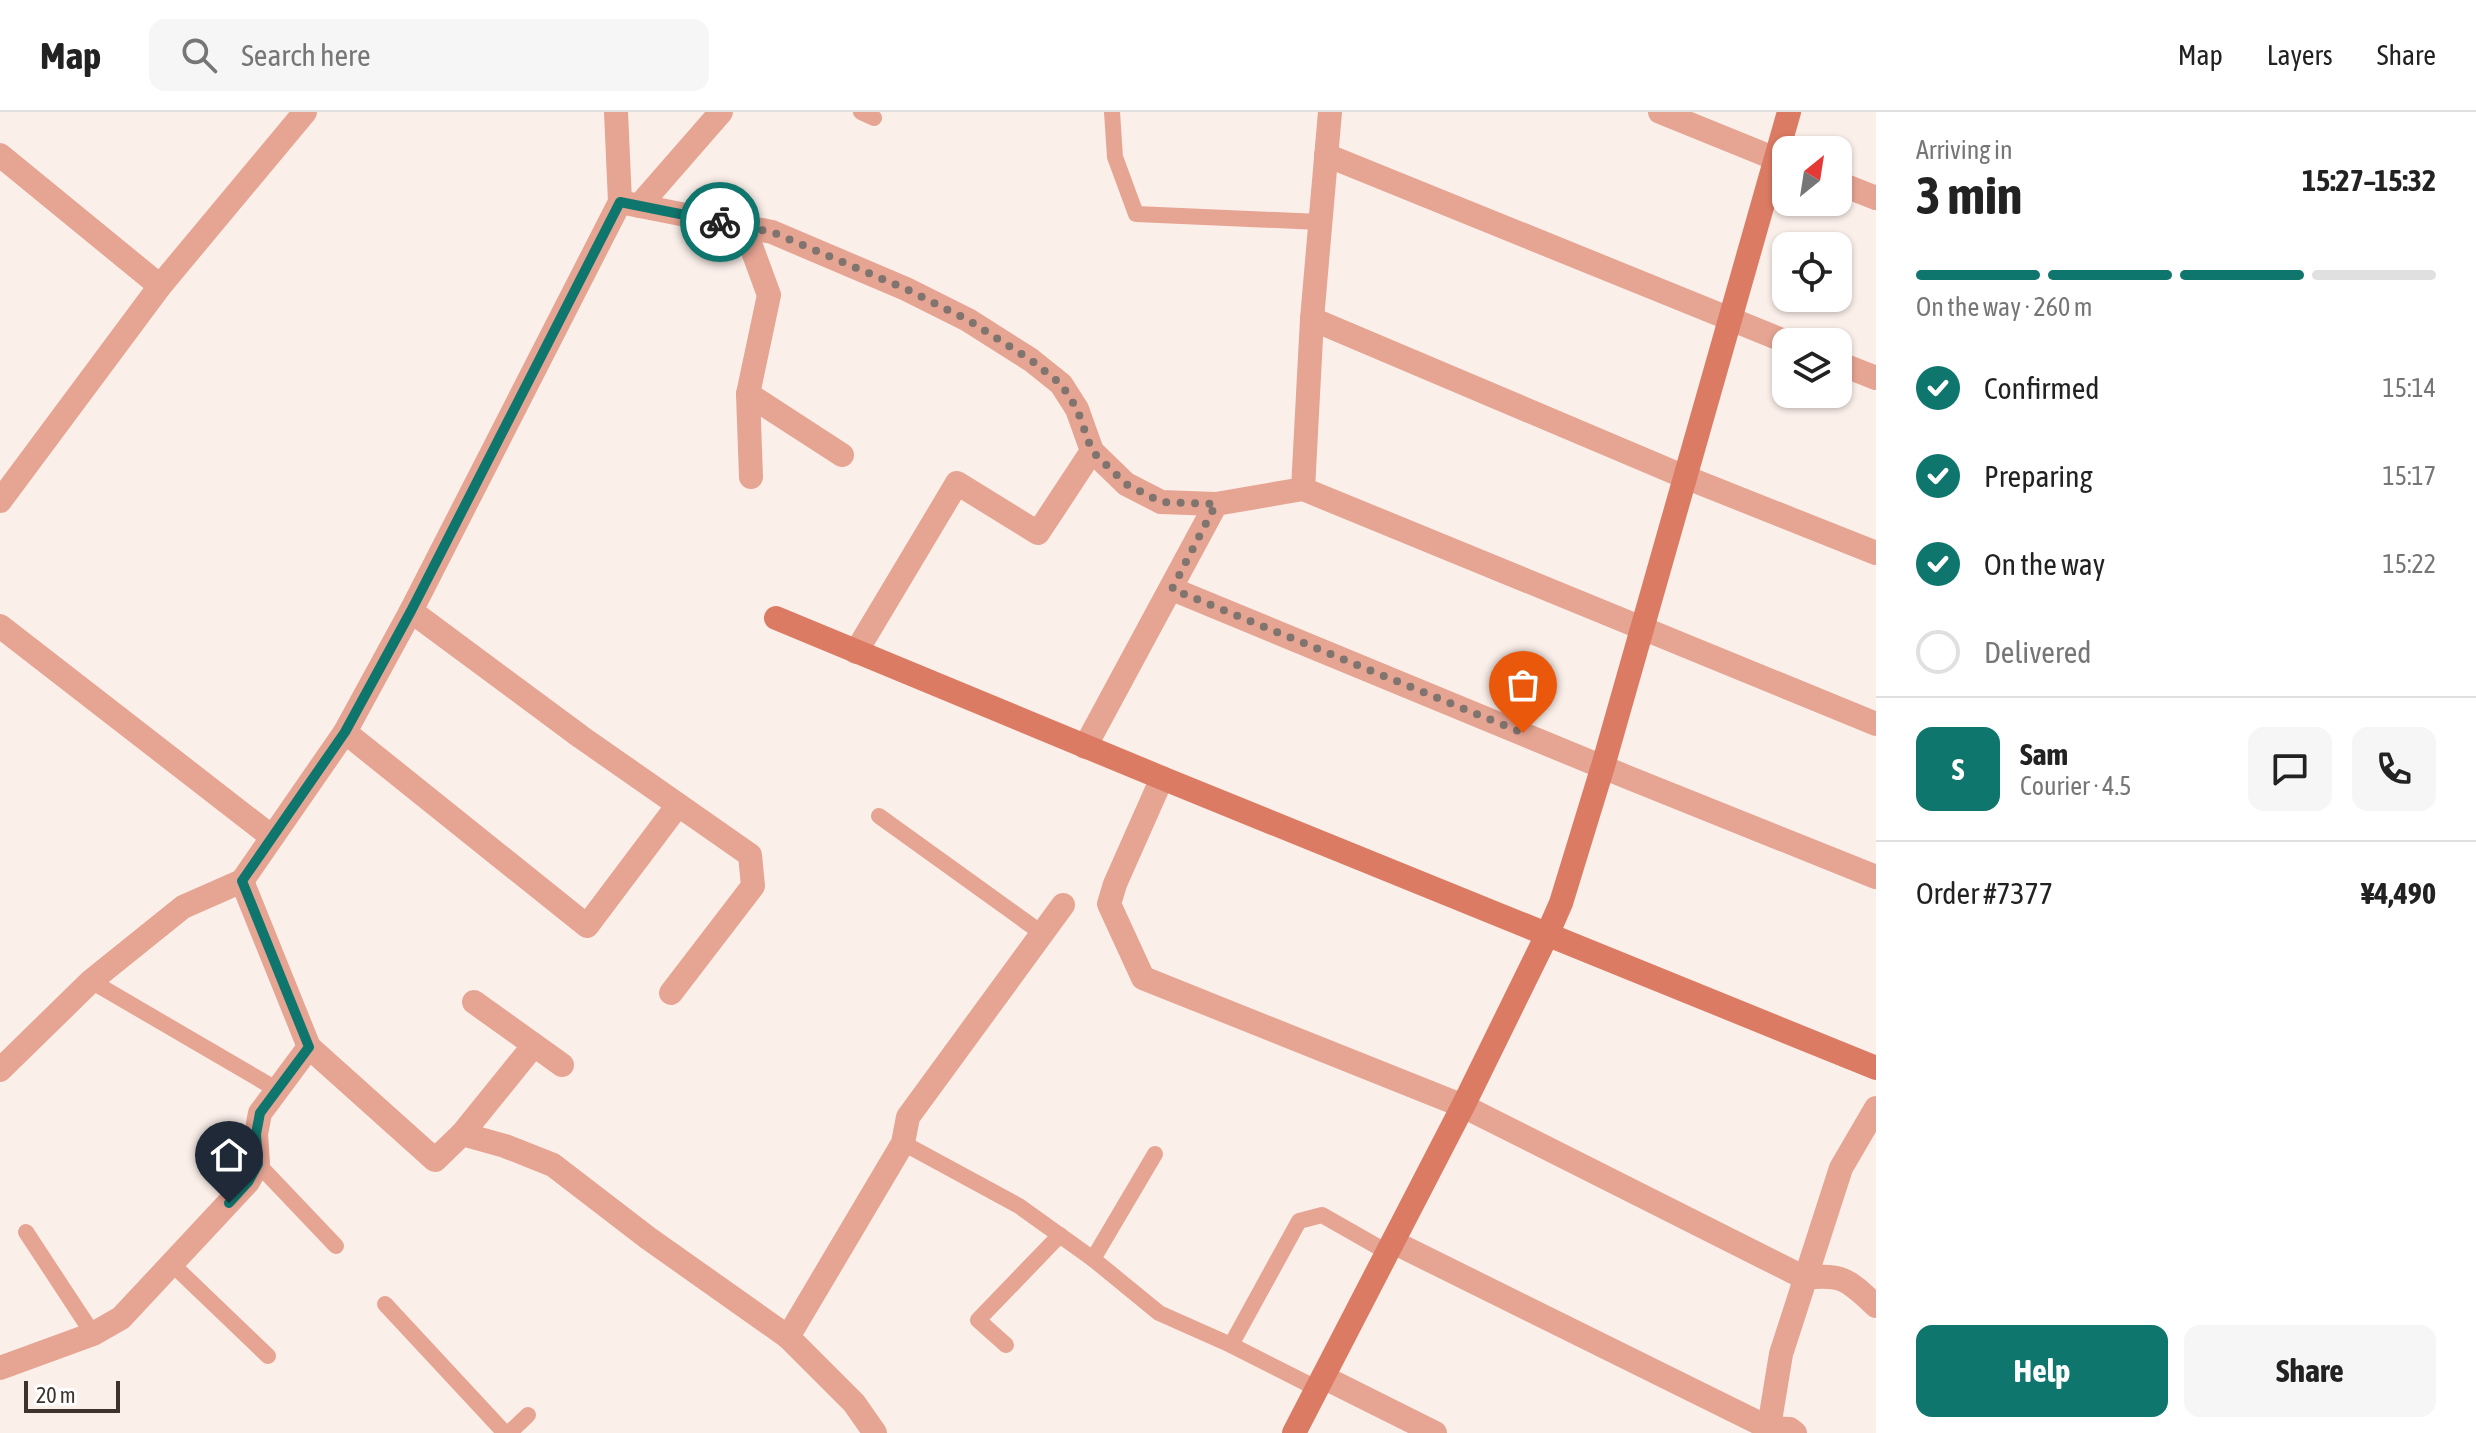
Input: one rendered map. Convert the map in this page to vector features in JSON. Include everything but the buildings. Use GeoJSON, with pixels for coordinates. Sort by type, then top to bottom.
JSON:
{"type":"FeatureCollection","features":[{"type":"Feature","properties":{"kind":"street"},"geometry":{"type":"LineString","coordinates":[[0,501],[160,286],[305,112]]}},
{"type":"Feature","properties":{"kind":"street"},"geometry":{"type":"LineString","coordinates":[[616,112],[630,204]]}},
{"type":"Feature","properties":{"kind":"street"},"geometry":{"type":"LineString","coordinates":[[0,1070],[91,981],[183,907],[242,881],[345,732],[630,204],[721,112]]}},
{"type":"Feature","properties":{"kind":"street"},"geometry":{"type":"LineString","coordinates":[[1303,489],[1312,319],[1330,112]]}},
{"type":"Feature","properties":{"kind":"street"},"geometry":{"type":"LineString","coordinates":[[1660,112],[1772,158]]}},
{"type":"Feature","properties":{"kind":"street"},"geometry":{"type":"LineString","coordinates":[[1786,136],[1789,112]]}},
{"type":"Feature","properties":{"kind":"street"},"geometry":{"type":"LineString","coordinates":[[0,155],[160,286]]}},
{"type":"Feature","properties":{"kind":"street"},"geometry":{"type":"LineString","coordinates":[[1326,155],[1772,336]]}},
{"type":"Feature","properties":{"kind":"street"},"geometry":{"type":"LineString","coordinates":[[1852,189],[1876,198]]}},
{"type":"Feature","properties":{"kind":"street"},"geometry":{"type":"LineString","coordinates":[[1294,1433],[1463,1106],[1561,903],[1731,320],[1772,193]]}},
{"type":"Feature","properties":{"kind":"street"},"geometry":{"type":"LineString","coordinates":[[630,204],[772,232],[906,289],[968,320],[1031,360],[1061,384],[1077,409],[1092,451],[1126,484],[1161,502],[1216,504],[1303,489],[1876,724]]}},
{"type":"Feature","properties":{"kind":"street"},"geometry":{"type":"LineString","coordinates":[[744,227],[769,295],[748,394],[751,477]]}},
{"type":"Feature","properties":{"kind":"street"},"geometry":{"type":"LineString","coordinates":[[1312,319],[1685,477],[1876,553]]}},
{"type":"Feature","properties":{"kind":"street"},"geometry":{"type":"LineString","coordinates":[[1852,369],[1876,378]]}},
{"type":"Feature","properties":{"kind":"street"},"geometry":{"type":"LineString","coordinates":[[748,394],[842,455]]}},
{"type":"Feature","properties":{"kind":"street"},"geometry":{"type":"LineString","coordinates":[[856,652],[957,483],[1038,533],[1092,451]]}},
{"type":"Feature","properties":{"kind":"street"},"geometry":{"type":"LineString","coordinates":[[1085,747],[1216,504]]}},
{"type":"Feature","properties":{"kind":"street"},"geometry":{"type":"LineString","coordinates":[[1172,589],[1876,877]]}},
{"type":"Feature","properties":{"kind":"street"},"geometry":{"type":"LineString","coordinates":[[411,611],[581,737],[750,855],[753,886],[671,993]]}},
{"type":"Feature","properties":{"kind":"street"},"geometry":{"type":"LineString","coordinates":[[776,618],[1876,1068]]}},
{"type":"Feature","properties":{"kind":"street"},"geometry":{"type":"LineString","coordinates":[[0,626],[272,837]]}},
{"type":"Feature","properties":{"kind":"street"},"geometry":{"type":"LineString","coordinates":[[345,732],[587,926],[678,805]]}},
{"type":"Feature","properties":{"kind":"street"},"geometry":{"type":"LineString","coordinates":[[1162,778],[1109,904],[1143,978],[1463,1106],[1805,1278],[1830,1275],[1853,1285],[1876,1306]]}},
{"type":"Feature","properties":{"kind":"street"},"geometry":{"type":"LineString","coordinates":[[242,881],[309,1047],[435,1160],[462,1134],[534,1045]]}},
{"type":"Feature","properties":{"kind":"street"},"geometry":{"type":"LineString","coordinates":[[788,1337],[903,1143],[908,1117],[1063,905]]}},
{"type":"Feature","properties":{"kind":"street"},"geometry":{"type":"LineString","coordinates":[[474,1002],[562,1065]]}},
{"type":"Feature","properties":{"kind":"street"},"geometry":{"type":"LineString","coordinates":[[0,1368],[93,1334],[121,1318],[248,1182],[258,1164],[256,1134],[260,1113],[309,1047]]}},
{"type":"Feature","properties":{"kind":"street"},"geometry":{"type":"LineString","coordinates":[[1769,1430],[1781,1354],[1841,1168],[1876,1108]]}},
{"type":"Feature","properties":{"kind":"street"},"geometry":{"type":"LineString","coordinates":[[462,1134],[505,1146],[553,1165],[648,1238],[788,1337],[854,1403],[875,1433]]}},
{"type":"Feature","properties":{"kind":"street"},"geometry":{"type":"LineString","coordinates":[[1390,1247],[1769,1430],[1790,1429],[1795,1433]]}},
{"type":"Feature","properties":{"kind":"street"},"geometry":{"type":"LineString","coordinates":[[1320,1382],[1435,1433]]}},
{"type":"Feature","properties":{"kind":"lane"},"geometry":{"type":"LineString","coordinates":[[1112,112],[1115,157],[1136,214],[1320,222]]}},
{"type":"Feature","properties":{"kind":"lane"},"geometry":{"type":"LineString","coordinates":[[879,816],[1043,934]]}},
{"type":"Feature","properties":{"kind":"lane"},"geometry":{"type":"LineString","coordinates":[[91,981],[276,1089]]}},
{"type":"Feature","properties":{"kind":"lane"},"geometry":{"type":"LineString","coordinates":[[903,1143],[1019,1206],[1093,1259],[1159,1313],[1320,1382]]}},
{"type":"Feature","properties":{"kind":"lane"},"geometry":{"type":"LineString","coordinates":[[1093,1259],[1155,1154]]}},
{"type":"Feature","properties":{"kind":"lane"},"geometry":{"type":"LineString","coordinates":[[258,1164],[336,1246]]}},
{"type":"Feature","properties":{"kind":"lane"},"geometry":{"type":"LineString","coordinates":[[1231,1345],[1299,1221],[1322,1215],[1390,1247]]}},
{"type":"Feature","properties":{"kind":"lane"},"geometry":{"type":"LineString","coordinates":[[26,1232],[93,1334]]}},
{"type":"Feature","properties":{"kind":"lane"},"geometry":{"type":"LineString","coordinates":[[1006,1345],[978,1320],[1060,1235]]}},
{"type":"Feature","properties":{"kind":"lane"},"geometry":{"type":"LineString","coordinates":[[172,1264],[268,1356]]}},
{"type":"Feature","properties":{"kind":"lane"},"geometry":{"type":"LineString","coordinates":[[385,1304],[507,1433],[528,1415]]}},
{"type":"Feature","properties":{"kind":"way so far"},"geometry":{"type":"LineString","coordinates":[[720,222],[772,232],[906,289],[968,320],[1031,360],[1061,384],[1077,409],[1092,451],[1126,484],[1161,502],[1216,504],[1172,589],[1523,733]]}},
{"type":"Feature","properties":{"kind":"route"},"geometry":{"type":"LineString","coordinates":[[229,1203],[248,1182],[258,1164],[256,1134],[260,1113],[309,1047],[242,881],[345,732],[411,611],[620,202],[720,222]]}}]}
